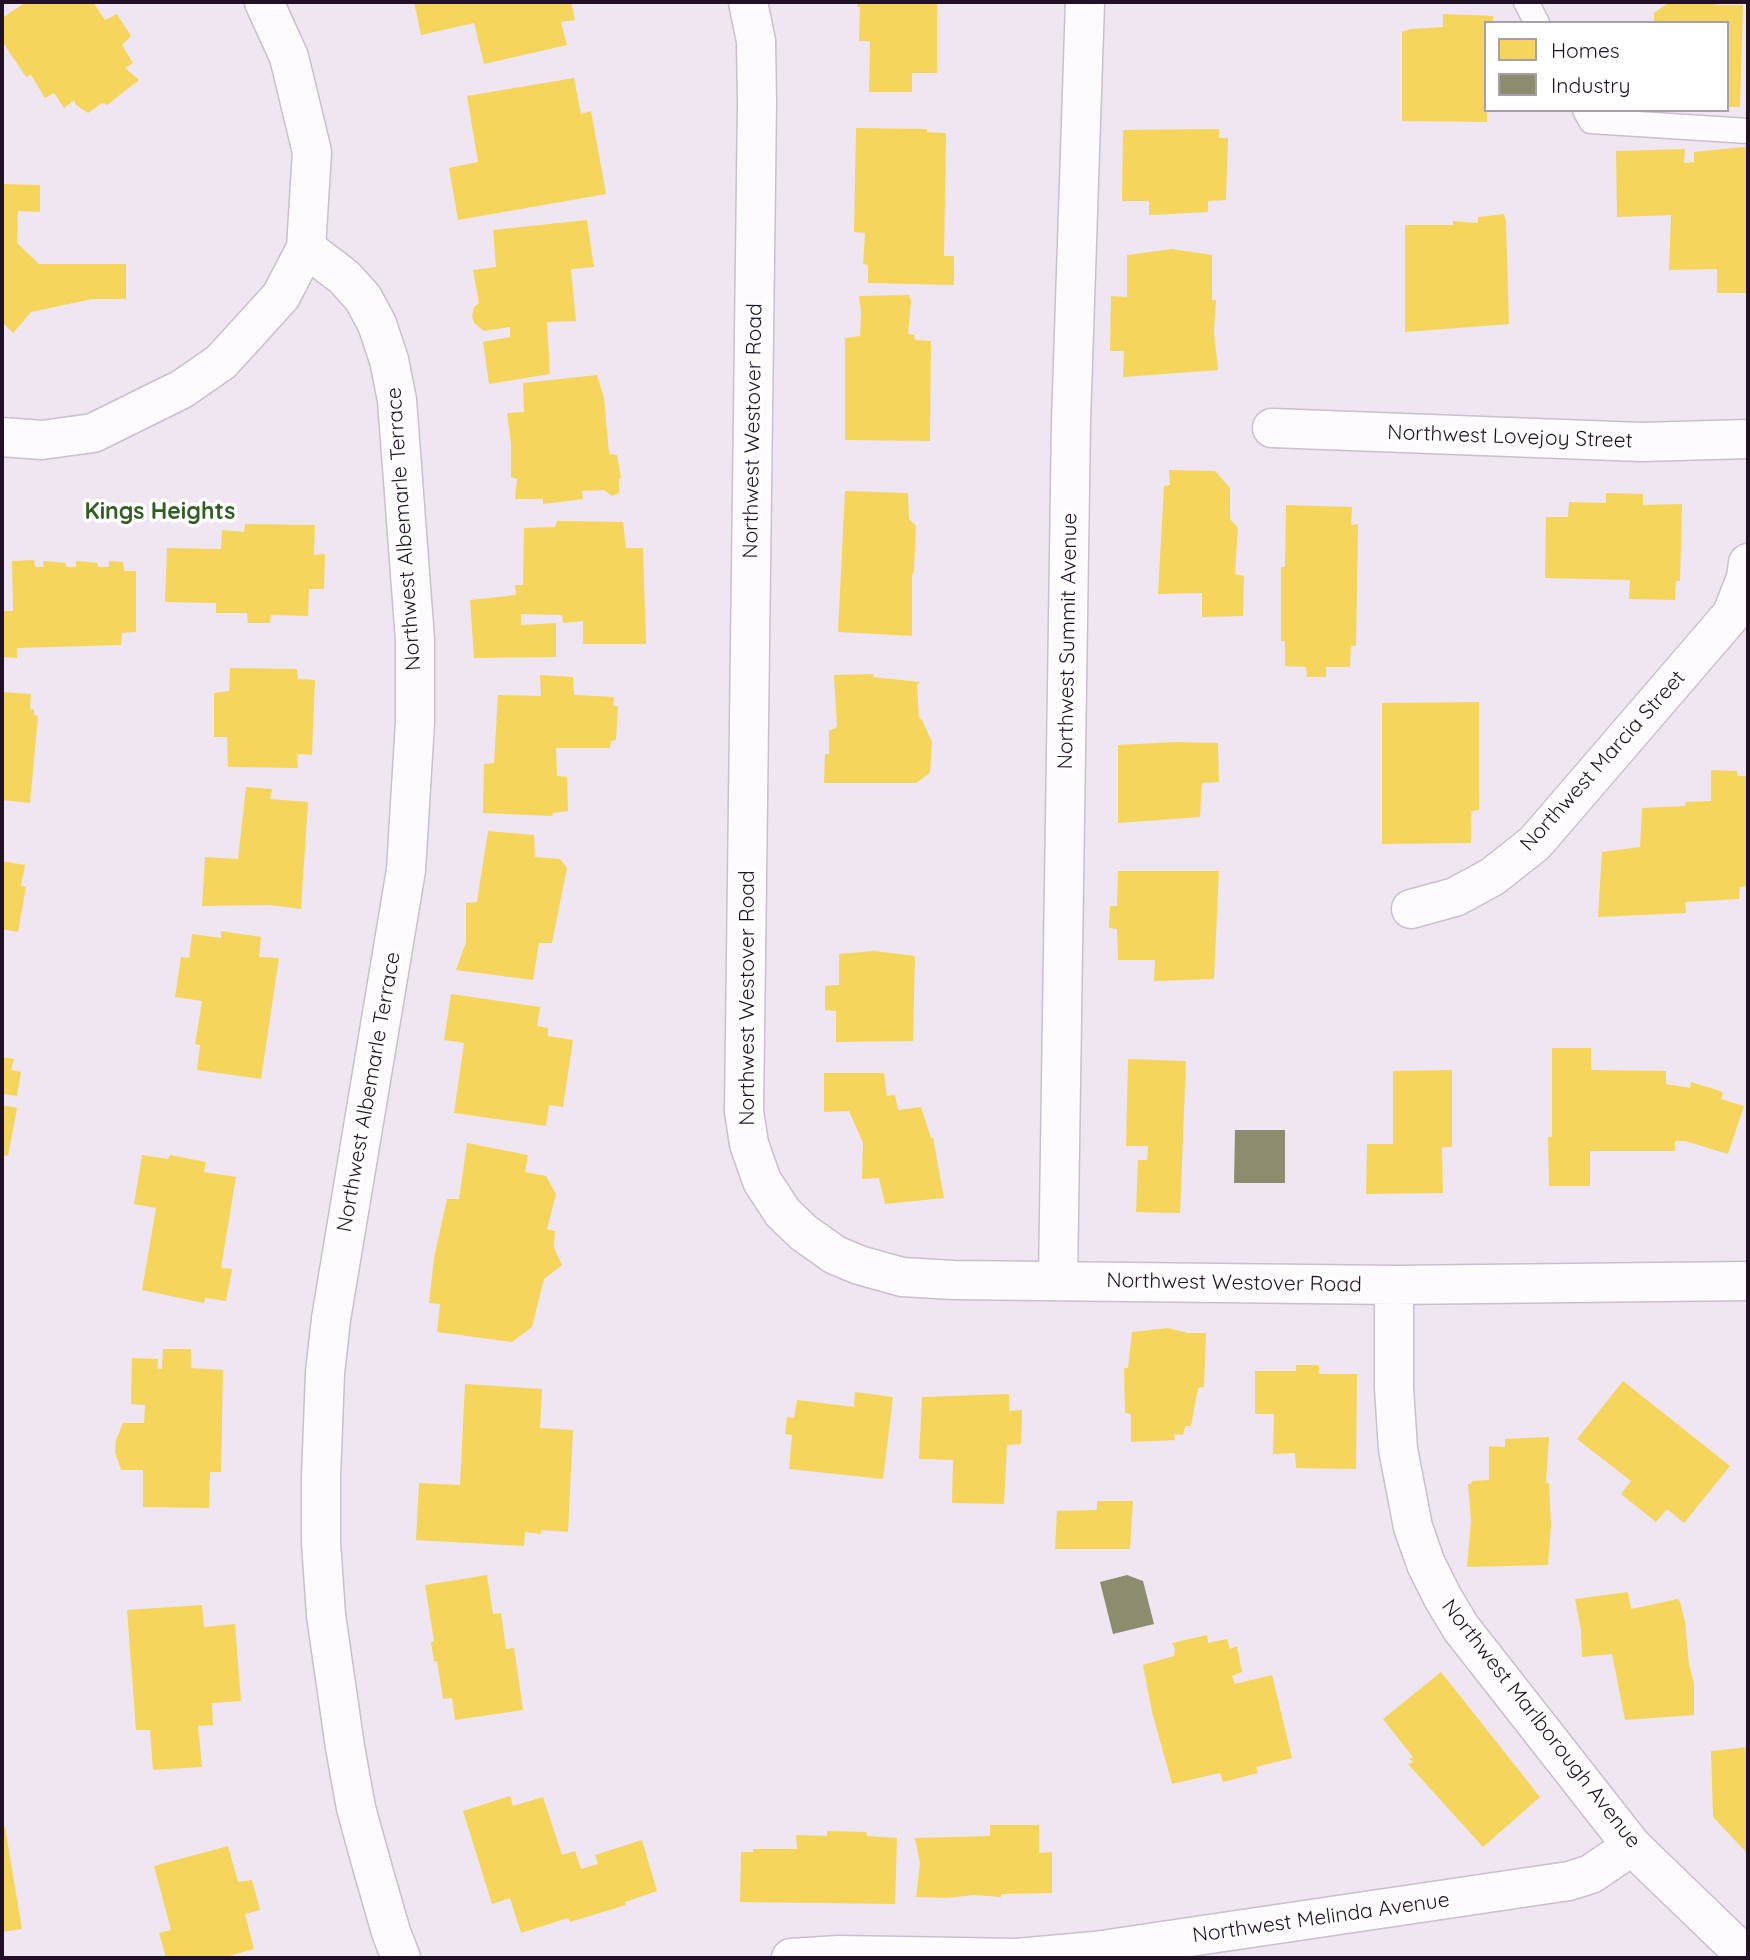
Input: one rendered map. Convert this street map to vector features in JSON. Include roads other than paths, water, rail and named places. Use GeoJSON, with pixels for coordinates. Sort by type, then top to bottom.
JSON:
{"type":"FeatureCollection","features":[{"type":"Feature","properties":{"kind":"street"},"geometry":{"type":"LineString","coordinates":[[2,437],[42,440],[93,433],[182,390],[221,362],[281,296],[306,248],[312,152],[289,57],[264,2]]}},
{"type":"Feature","properties":{"kind":"street","name":"Northwest Westover Road"},"geometry":{"type":"LineString","coordinates":[[748,2],[757,41],[757,90],[744,1111],[750,1144],[762,1181],[783,1213],[804,1233],[835,1255],[902,1277],[954,1280],[1394,1285],[1748,1281]]}},
{"type":"Feature","properties":{"kind":"street","name":"Northwest Summit Avenue"},"geometry":{"type":"LineString","coordinates":[[1058,1280],[1071,422],[1084,2]]}},
{"type":"Feature","properties":{"kind":"street","name":"Northwest Albemarle Terrace"},"geometry":{"type":"LineString","coordinates":[[306,248],[344,277],[363,298],[377,324],[389,360],[397,400],[415,640],[415,722],[406,870],[331,1319],[325,1373],[321,1477],[321,1542],[326,1615],[345,1747],[356,1808],[391,1932],[401,1958]]}},
{"type":"Feature","properties":{"kind":"street","name":"Northwest Lovejoy Street"},"geometry":{"type":"LineString","coordinates":[[1272,428],[1641,442],[1748,439]]}},
{"type":"Feature","properties":{"kind":"street","name":"Northwest Marcia Street"},"geometry":{"type":"LineString","coordinates":[[1411,909],[1455,897],[1492,877],[1535,843],[1732,614],[1746,578],[1748,564]]}},
{"type":"Feature","properties":{"kind":"street","name":"Northwest Marlborough Avenue"},"geometry":{"type":"LineString","coordinates":[[1394,1285],[1394,1388],[1398,1449],[1413,1527],[1426,1564],[1443,1598],[1461,1628],[1632,1846],[1748,1958]]}},
{"type":"Feature","properties":{"kind":"street","name":"Northwest Melinda Avenue"},"geometry":{"type":"LineString","coordinates":[[791,1958],[839,1955],[1017,1958],[1052,1956],[1555,1883],[1591,1874],[1632,1846]]}},
{"type":"Feature","properties":{"kind":"lane"},"geometry":{"type":"LineString","coordinates":[[1526,2],[1536,21]]}},
{"type":"Feature","properties":{"kind":"lane"},"geometry":{"type":"LineString","coordinates":[[1586,112],[1591,121],[1748,131]]}},
{"type":"Feature","properties":{"kind":"district","name":"Kings Heights"},"geometry":{"type":"Point","coordinates":[160,512]}}]}
